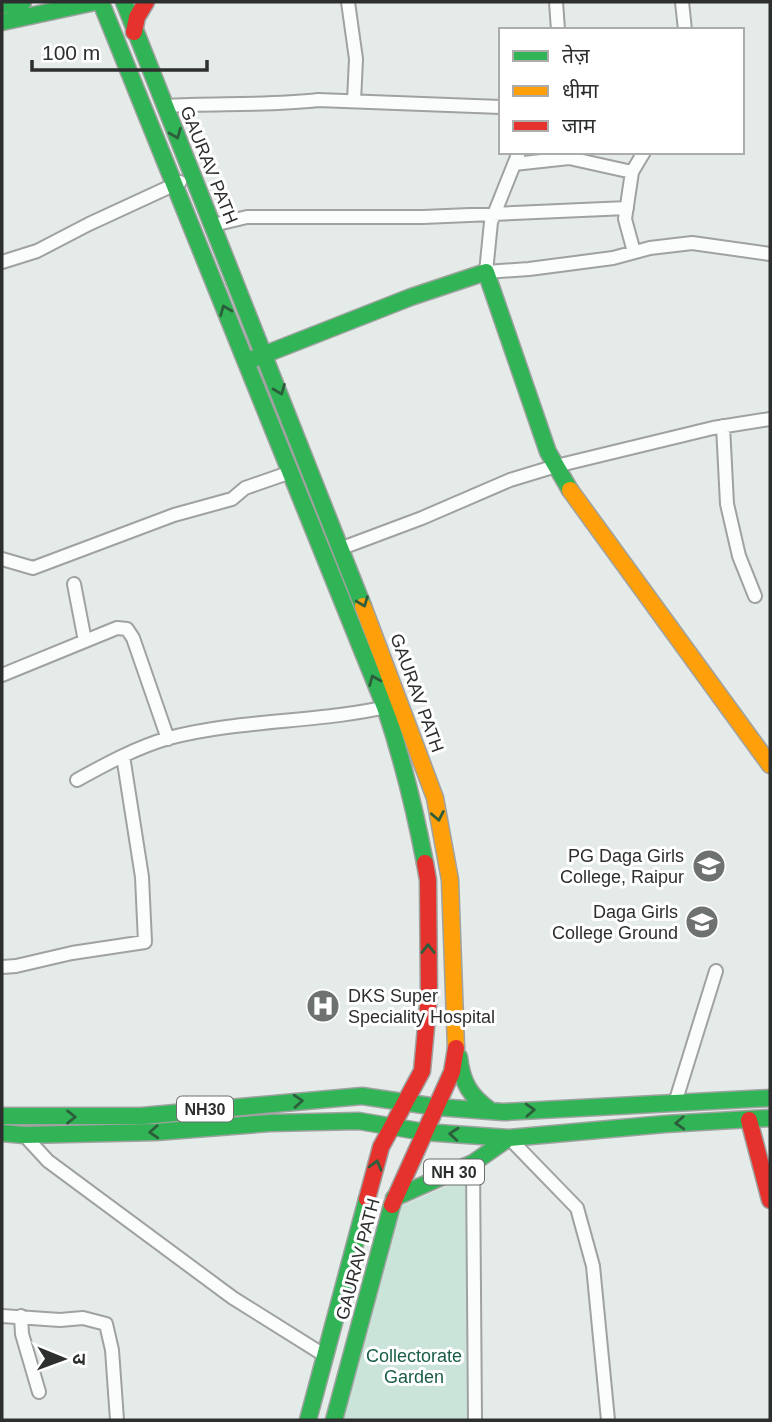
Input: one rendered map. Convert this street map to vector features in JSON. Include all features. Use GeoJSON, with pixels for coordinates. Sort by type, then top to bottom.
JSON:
{"type":"FeatureCollection","features":[{"type":"Feature","properties":{"kind":"main road"},"geometry":{"type":"LineString","coordinates":[[2,5],[23,2]]}},
{"type":"Feature","properties":{"kind":"main road"},"geometry":{"type":"LineString","coordinates":[[2,22],[48,11],[98,3],[113,6],[123,2]]}},
{"type":"Feature","properties":{"kind":"main road","name":"GAURAV PATH"},"geometry":{"type":"LineString","coordinates":[[123,2],[342,548],[401,703],[435,798],[450,880],[457,1041],[451,1079],[394,1198],[334,1420]]}},
{"type":"Feature","properties":{"kind":"main road"},"geometry":{"type":"LineString","coordinates":[[134,32],[137,17],[146,2]]}},
{"type":"Feature","properties":{"kind":"main road"},"geometry":{"type":"LineString","coordinates":[[98,3],[175,185],[385,707],[416,816],[428,880],[429,995],[420,1078],[380,1150],[308,1420]]}},
{"type":"Feature","properties":{"kind":"main road"},"geometry":{"type":"LineString","coordinates":[[246,362],[411,297],[486,272],[548,452],[564,481],[770,765]]}},
{"type":"Feature","properties":{"kind":"main road"},"geometry":{"type":"LineString","coordinates":[[457,1041],[461,1079],[466,1091],[491,1111]]}},
{"type":"Feature","properties":{"kind":"main road","name":"NH30"},"geometry":{"type":"LineString","coordinates":[[2,1116],[142,1116],[362,1096],[438,1107],[491,1111],[770,1098]]}},
{"type":"Feature","properties":{"kind":"main road"},"geometry":{"type":"LineString","coordinates":[[42,1134],[43,1116]]}},
{"type":"Feature","properties":{"kind":"main road","name":"NH30"},"geometry":{"type":"LineString","coordinates":[[2,1133],[24,1135],[156,1132],[311,1121],[359,1121],[424,1132],[509,1138],[770,1118]]}},
{"type":"Feature","properties":{"kind":"main road"},"geometry":{"type":"LineString","coordinates":[[749,1120],[770,1200]]}},
{"type":"Feature","properties":{"kind":"main road","name":"NH 30"},"geometry":{"type":"LineString","coordinates":[[394,1198],[474,1163],[509,1138]]}},
{"type":"Feature","properties":{"kind":"street"},"geometry":{"type":"LineString","coordinates":[[348,2],[356,59],[354,101]]}},
{"type":"Feature","properties":{"kind":"street"},"geometry":{"type":"LineString","coordinates":[[556,2],[558,28]]}},
{"type":"Feature","properties":{"kind":"street"},"geometry":{"type":"LineString","coordinates":[[682,2],[685,28]]}},
{"type":"Feature","properties":{"kind":"street"},"geometry":{"type":"LineString","coordinates":[[164,106],[288,104],[318,100],[499,107]]}},
{"type":"Feature","properties":{"kind":"street"},"geometry":{"type":"LineString","coordinates":[[634,252],[625,219],[632,172],[643,154]]}},
{"type":"Feature","properties":{"kind":"street"},"geometry":{"type":"LineString","coordinates":[[632,172],[569,158],[517,158],[491,222],[486,272],[565,265],[613,258],[650,248],[692,243],[770,254]]}},
{"type":"Feature","properties":{"kind":"street"},"geometry":{"type":"LineString","coordinates":[[2,262],[37,251],[192,176]]}},
{"type":"Feature","properties":{"kind":"street"},"geometry":{"type":"LineString","coordinates":[[213,225],[247,217],[494,215],[627,208]]}},
{"type":"Feature","properties":{"kind":"street"},"geometry":{"type":"LineString","coordinates":[[342,548],[510,481],[556,466],[723,426],[770,419]]}},
{"type":"Feature","properties":{"kind":"street"},"geometry":{"type":"LineString","coordinates":[[723,426],[727,504],[739,556],[755,596]]}},
{"type":"Feature","properties":{"kind":"street"},"geometry":{"type":"LineString","coordinates":[[2,559],[33,568],[174,515],[232,499],[245,488],[291,472]]}},
{"type":"Feature","properties":{"kind":"street"},"geometry":{"type":"LineString","coordinates":[[74,584],[85,640]]}},
{"type":"Feature","properties":{"kind":"street"},"geometry":{"type":"LineString","coordinates":[[2,675],[117,628],[127,629],[133,638],[168,739]]}},
{"type":"Feature","properties":{"kind":"street"},"geometry":{"type":"LineString","coordinates":[[77,780],[123,756],[168,739],[224,727],[401,703]]}},
{"type":"Feature","properties":{"kind":"street"},"geometry":{"type":"LineString","coordinates":[[2,967],[16,967],[72,953],[145,942],[142,877],[123,756]]}},
{"type":"Feature","properties":{"kind":"street"},"geometry":{"type":"LineString","coordinates":[[675,1103],[716,971]]}},
{"type":"Feature","properties":{"kind":"street"},"geometry":{"type":"LineString","coordinates":[[24,1135],[48,1161],[233,1298],[324,1355]]}},
{"type":"Feature","properties":{"kind":"street"},"geometry":{"type":"LineString","coordinates":[[509,1138],[576,1208],[593,1266],[608,1420]]}},
{"type":"Feature","properties":{"kind":"street"},"geometry":{"type":"LineString","coordinates":[[474,1163],[475,1420]]}},
{"type":"Feature","properties":{"kind":"street"},"geometry":{"type":"LineString","coordinates":[[2,1316],[60,1320],[83,1318],[106,1324],[112,1350],[117,1420]]}},
{"type":"Feature","properties":{"kind":"street"},"geometry":{"type":"LineString","coordinates":[[21,1316],[22,1334],[39,1392]]}},
{"type":"Feature","properties":{"kind":"green space","name":"Collectorate Garden"},"geometry":{"type":"Polygon","coordinates":[[[468,1177],[469,1420],[343,1420],[397,1208],[468,1177]]]}},
{"type":"Feature","properties":{"kind":"traffic: fast"},"geometry":{"type":"LineString","coordinates":[[2,5],[23,2]]}},
{"type":"Feature","properties":{"kind":"traffic: fast"},"geometry":{"type":"LineString","coordinates":[[2,22],[95,2]]}},
{"type":"Feature","properties":{"kind":"traffic: fast"},"geometry":{"type":"LineString","coordinates":[[124,2],[363,606]]}},
{"type":"Feature","properties":{"kind":"traffic: fast"},"geometry":{"type":"LineString","coordinates":[[102,5],[385,707],[408,784],[425,863]]}},
{"type":"Feature","properties":{"kind":"traffic: fast"},"geometry":{"type":"LineString","coordinates":[[253,359],[411,297],[486,272],[548,452],[570,490]]}},
{"type":"Feature","properties":{"kind":"traffic: fast"},"geometry":{"type":"LineString","coordinates":[[459,1057],[468,1088],[491,1111]]}},
{"type":"Feature","properties":{"kind":"traffic: fast"},"geometry":{"type":"LineString","coordinates":[[2,1116],[142,1116],[362,1096],[437,1107],[503,1112],[770,1098]]}},
{"type":"Feature","properties":{"kind":"traffic: fast"},"geometry":{"type":"LineString","coordinates":[[2,1133],[24,1135],[156,1132],[270,1123],[359,1121],[424,1132],[509,1138],[770,1118]]}},
{"type":"Feature","properties":{"kind":"traffic: fast"},"geometry":{"type":"LineString","coordinates":[[394,1198],[473,1163],[509,1138]]}},
{"type":"Feature","properties":{"kind":"traffic: fast"},"geometry":{"type":"LineString","coordinates":[[308,1420],[367,1199]]}},
{"type":"Feature","properties":{"kind":"traffic: fast"},"geometry":{"type":"LineString","coordinates":[[334,1420],[392,1205]]}},
{"type":"Feature","properties":{"kind":"traffic: slow"},"geometry":{"type":"LineString","coordinates":[[570,490],[770,765]]}},
{"type":"Feature","properties":{"kind":"traffic: slow"},"geometry":{"type":"LineString","coordinates":[[363,606],[435,798],[450,880],[456,1048]]}},
{"type":"Feature","properties":{"kind":"traffic: jam"},"geometry":{"type":"LineString","coordinates":[[134,32],[137,17],[146,2]]}},
{"type":"Feature","properties":{"kind":"traffic: jam"},"geometry":{"type":"LineString","coordinates":[[367,1199],[381,1147],[422,1071],[429,995],[428,880],[425,863]]}},
{"type":"Feature","properties":{"kind":"traffic: jam"},"geometry":{"type":"LineString","coordinates":[[392,1205],[452,1072],[456,1048]]}},
{"type":"Feature","properties":{"kind":"traffic: jam"},"geometry":{"type":"LineString","coordinates":[[749,1120],[770,1200]]}},
{"type":"Feature","properties":{"kind":"place","name":"PG Daga Girls College, Raipur"},"geometry":{"type":"Point","coordinates":[709,866]}},
{"type":"Feature","properties":{"kind":"place","name":"Daga Girls College Ground"},"geometry":{"type":"Point","coordinates":[702,922]}},
{"type":"Feature","properties":{"kind":"place","name":"DKS Super Speciality Hospital"},"geometry":{"type":"Point","coordinates":[323,1006]}}]}
